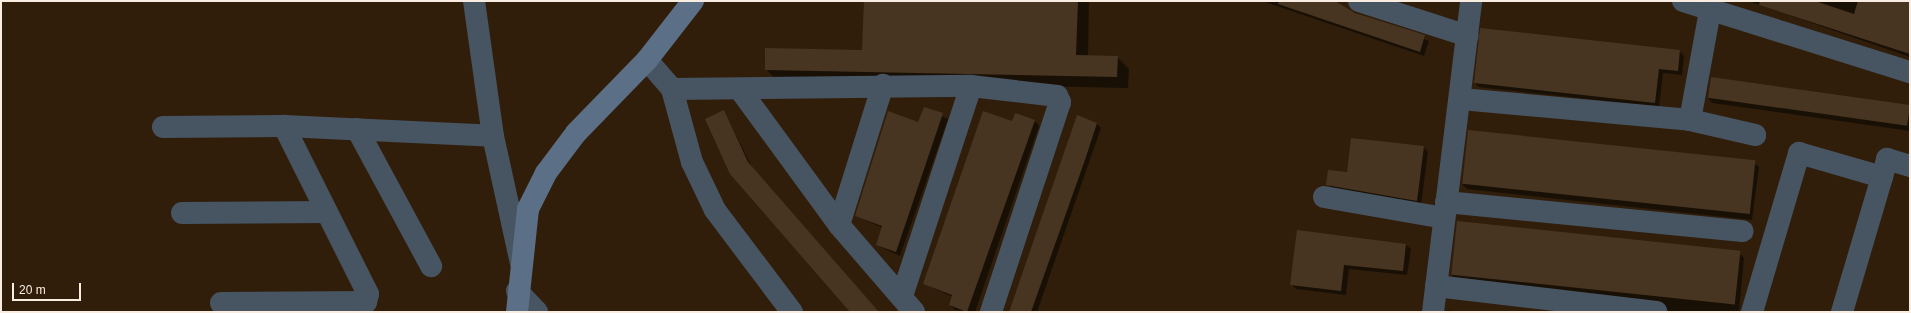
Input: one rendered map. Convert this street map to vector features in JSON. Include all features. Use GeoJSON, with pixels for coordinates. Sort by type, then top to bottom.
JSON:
{"type":"FeatureCollection","features":[{"type":"Feature","properties":{"kind":"street"},"geometry":{"type":"LineString","coordinates":[[474,1],[493,136],[521,264]]}},
{"type":"Feature","properties":{"kind":"street"},"geometry":{"type":"LineString","coordinates":[[516,312],[517,291],[528,209],[546,173],[576,133],[647,60],[693,1]]}},
{"type":"Feature","properties":{"kind":"street"},"geometry":{"type":"LineString","coordinates":[[1359,1],[1468,36]]}},
{"type":"Feature","properties":{"kind":"street"},"geometry":{"type":"LineString","coordinates":[[1433,312],[1445,210],[1461,99],[1471,1]]}},
{"type":"Feature","properties":{"kind":"street"},"geometry":{"type":"LineString","coordinates":[[1683,1],[1910,72]]}},
{"type":"Feature","properties":{"kind":"street"},"geometry":{"type":"LineString","coordinates":[[1690,120],[1710,10]]}},
{"type":"Feature","properties":{"kind":"street"},"geometry":{"type":"LineString","coordinates":[[647,60],[672,89],[692,162],[703,188],[715,210],[792,312]]}},
{"type":"Feature","properties":{"kind":"street"},"geometry":{"type":"LineString","coordinates":[[839,225],[883,85]]}},
{"type":"Feature","properties":{"kind":"street"},"geometry":{"type":"LineString","coordinates":[[672,89],[741,91],[779,86],[970,86],[1047,92],[1057,96],[1060,102],[991,312]]}},
{"type":"Feature","properties":{"kind":"street"},"geometry":{"type":"LineString","coordinates":[[908,304],[970,86]]}},
{"type":"Feature","properties":{"kind":"street"},"geometry":{"type":"LineString","coordinates":[[741,91],[839,225],[908,304]]}},
{"type":"Feature","properties":{"kind":"street"},"geometry":{"type":"LineString","coordinates":[[1461,99],[1690,120],[1755,134]]}},
{"type":"Feature","properties":{"kind":"street"},"geometry":{"type":"LineString","coordinates":[[163,127],[284,126],[493,136]]}},
{"type":"Feature","properties":{"kind":"street"},"geometry":{"type":"LineString","coordinates":[[221,303],[366,302],[368,294],[284,126]]}},
{"type":"Feature","properties":{"kind":"street"},"geometry":{"type":"LineString","coordinates":[[357,129],[431,266]]}},
{"type":"Feature","properties":{"kind":"street"},"geometry":{"type":"LineString","coordinates":[[1752,312],[1799,153],[1882,177]]}},
{"type":"Feature","properties":{"kind":"street"},"geometry":{"type":"LineString","coordinates":[[1842,312],[1887,159],[1910,166]]}},
{"type":"Feature","properties":{"kind":"street"},"geometry":{"type":"LineString","coordinates":[[1324,197],[1445,210],[1743,231]]}},
{"type":"Feature","properties":{"kind":"street"},"geometry":{"type":"LineString","coordinates":[[182,213],[326,212]]}},
{"type":"Feature","properties":{"kind":"street"},"geometry":{"type":"LineString","coordinates":[[1436,286],[1656,312]]}},
{"type":"Feature","properties":{"kind":"street"},"geometry":{"type":"LineString","coordinates":[[517,291],[537,312]]}},
{"type":"Feature","properties":{"kind":"building"},"geometry":{"type":"Polygon","coordinates":[[[864,1],[1078,1],[1076,55],[1118,56],[1117,77],[765,70],[765,48],[862,50],[864,1]]]}},
{"type":"Feature","properties":{"kind":"building"},"geometry":{"type":"Polygon","coordinates":[[[1279,1],[1335,1],[1355,13],[1425,35],[1420,52],[1278,4],[1279,1]]]}},
{"type":"Feature","properties":{"kind":"building"},"geometry":{"type":"Polygon","coordinates":[[[1760,1],[1815,1],[1854,14],[1858,1],[1910,1],[1910,54],[1759,5],[1760,1]]]}},
{"type":"Feature","properties":{"kind":"building"},"geometry":{"type":"Polygon","coordinates":[[[1480,28],[1680,50],[1678,71],[1659,69],[1655,103],[1474,83],[1480,28]]]}},
{"type":"Feature","properties":{"kind":"building"},"geometry":{"type":"Polygon","coordinates":[[[1711,77],[1910,105],[1907,126],[1708,98],[1711,77]]]}},
{"type":"Feature","properties":{"kind":"building"},"geometry":{"type":"Polygon","coordinates":[[[924,107],[943,113],[896,252],[876,245],[882,226],[855,216],[888,111],[918,122],[924,107]]]}},
{"type":"Feature","properties":{"kind":"building"},"geometry":{"type":"Polygon","coordinates":[[[724,110],[748,162],[879,312],[850,312],[730,174],[705,119],[724,110]]]}},
{"type":"Feature","properties":{"kind":"building"},"geometry":{"type":"Polygon","coordinates":[[[983,111],[1012,121],[1015,113],[1035,120],[967,312],[949,305],[952,295],[923,284],[983,111]]]}},
{"type":"Feature","properties":{"kind":"building"},"geometry":{"type":"Polygon","coordinates":[[[1077,115],[1097,123],[1086,157],[1031,312],[1009,312],[1077,115]]]}},
{"type":"Feature","properties":{"kind":"building"},"geometry":{"type":"Polygon","coordinates":[[[1468,130],[1755,160],[1750,214],[1462,184],[1468,130]]]}},
{"type":"Feature","properties":{"kind":"building"},"geometry":{"type":"Polygon","coordinates":[[[1351,138],[1424,146],[1417,201],[1326,185],[1328,170],[1347,172],[1351,138]]]}},
{"type":"Feature","properties":{"kind":"building"},"geometry":{"type":"Polygon","coordinates":[[[1457,221],[1740,251],[1735,304],[1451,275],[1457,221]]]}},
{"type":"Feature","properties":{"kind":"building"},"geometry":{"type":"Polygon","coordinates":[[[1297,230],[1406,244],[1403,271],[1344,265],[1341,291],[1290,285],[1297,230]]]}}]}
